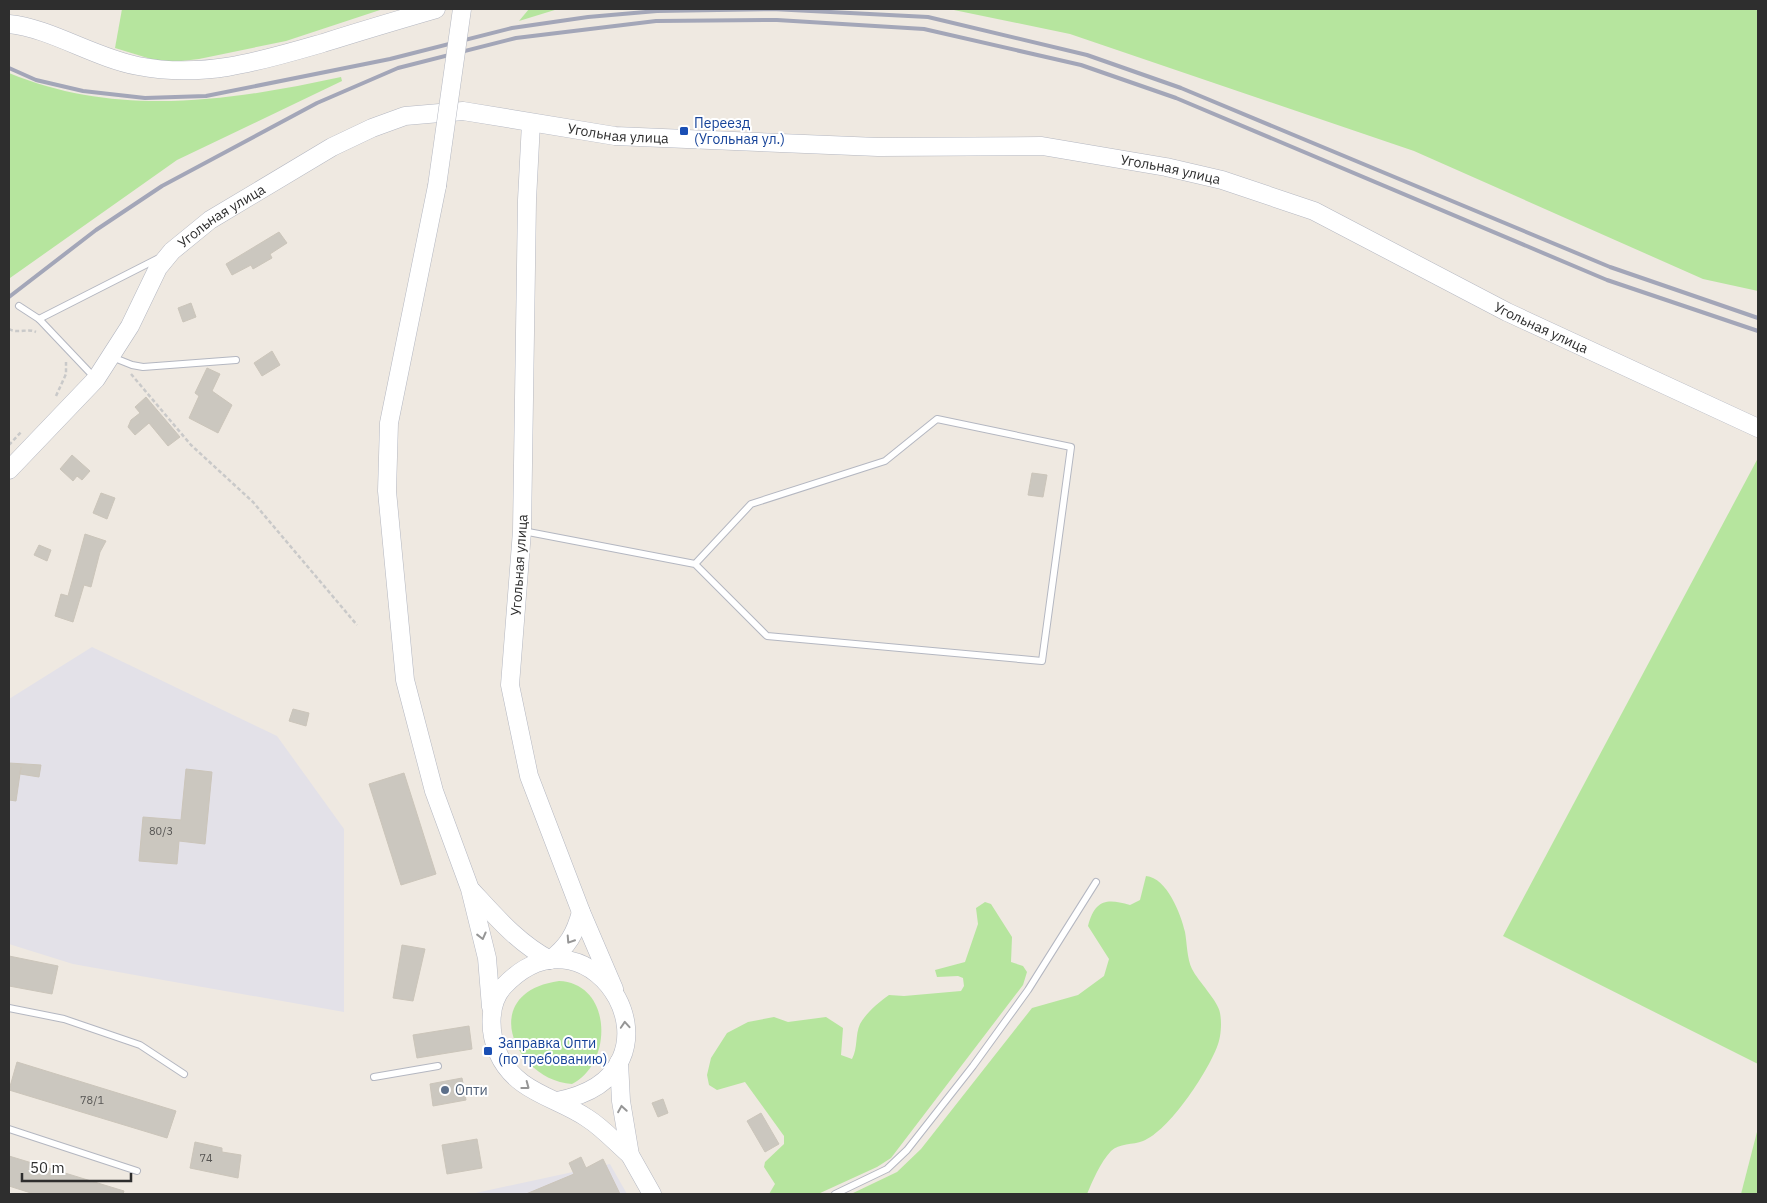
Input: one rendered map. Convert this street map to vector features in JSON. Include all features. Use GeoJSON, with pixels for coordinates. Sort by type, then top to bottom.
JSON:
{"type":"FeatureCollection","features":[{"type":"Feature","properties":{"kind":"main road"},"geometry":{"type":"LineString","coordinates":[[9,24],[26,27],[109,59],[138,66],[185,71],[253,64],[436,9]]}},
{"type":"Feature","properties":{"kind":"main road"},"geometry":{"type":"LineString","coordinates":[[462,9],[437,186],[389,423],[387,491],[405,680],[434,791],[470,889],[487,958],[496,1050],[502,1062],[524,1085],[538,1094],[557,1101],[588,1118],[630,1156],[652,1194]]}},
{"type":"Feature","properties":{"kind":"main road","name":"Угольная улица"},"geometry":{"type":"LineString","coordinates":[[9,470],[96,379],[119,360],[150,284],[172,251],[210,220],[250,194],[332,147],[372,128],[405,116],[463,112],[624,136],[878,147],[1042,146],[1166,167],[1222,180],[1314,211],[1508,312],[1758,428]]}},
{"type":"Feature","properties":{"kind":"main road","name":"Угольная улица"},"geometry":{"type":"LineString","coordinates":[[531,123],[527,200],[522,531],[510,685],[529,776],[581,912],[614,989]]}},
{"type":"Feature","properties":{"kind":"main road"},"geometry":{"type":"LineString","coordinates":[[470,889],[512,935],[531,950],[550,960]]}},
{"type":"Feature","properties":{"kind":"main road"},"geometry":{"type":"LineString","coordinates":[[550,960],[569,944],[581,912]]}},
{"type":"Feature","properties":{"kind":"main road"},"geometry":{"type":"LineString","coordinates":[[491,1007],[500,990],[514,975],[531,965],[550,960],[568,961],[586,966],[601,976],[614,989],[623,1006],[627,1025],[625,1044],[619,1062],[607,1078],[591,1091],[557,1101]]}},
{"type":"Feature","properties":{"kind":"main road"},"geometry":{"type":"LineString","coordinates":[[619,1062],[621,1101],[630,1156]]}},
{"type":"Feature","properties":{"kind":"lane"},"geometry":{"type":"LineString","coordinates":[[39,319],[134,273],[172,251]]}},
{"type":"Feature","properties":{"kind":"lane"},"geometry":{"type":"LineString","coordinates":[[19,306],[39,319],[96,379]]}},
{"type":"Feature","properties":{"kind":"lane"},"geometry":{"type":"LineString","coordinates":[[119,360],[143,367],[236,360]]}},
{"type":"Feature","properties":{"kind":"lane"},"geometry":{"type":"LineString","coordinates":[[522,531],[695,564],[767,636],[1042,661],[1071,447],[937,419],[884,461],[751,504],[695,564]]}},
{"type":"Feature","properties":{"kind":"lane"},"geometry":{"type":"LineString","coordinates":[[834,1194],[887,1169],[907,1150],[973,1066],[1028,990],[1096,882]]}},
{"type":"Feature","properties":{"kind":"lane"},"geometry":{"type":"LineString","coordinates":[[9,1008],[64,1019],[140,1045],[184,1074]]}},
{"type":"Feature","properties":{"kind":"lane"},"geometry":{"type":"LineString","coordinates":[[374,1077],[438,1066]]}},
{"type":"Feature","properties":{"kind":"lane"},"geometry":{"type":"LineString","coordinates":[[9,1129],[137,1171]]}},
{"type":"Feature","properties":{"kind":"path"},"geometry":{"type":"LineString","coordinates":[[9,329],[19,332],[30,330],[43,337]]}},
{"type":"Feature","properties":{"kind":"path"},"geometry":{"type":"LineString","coordinates":[[53,400],[66,374],[65,358]]}},
{"type":"Feature","properties":{"kind":"path"},"geometry":{"type":"LineString","coordinates":[[119,360],[190,446],[253,502],[357,625]]}},
{"type":"Feature","properties":{"kind":"path"},"geometry":{"type":"LineString","coordinates":[[9,445],[29,424]]}},
{"type":"Feature","properties":{"kind":"shaded area"},"geometry":{"type":"Polygon","coordinates":[[[92,647],[277,736],[344,829],[344,1012],[73,964],[9,944],[9,699],[92,647]]]}},
{"type":"Feature","properties":{"kind":"shaded area"},"geometry":{"type":"Polygon","coordinates":[[[610,1164],[627,1194],[471,1194],[610,1164]]]}},
{"type":"Feature","properties":{"kind":"green space"},"geometry":{"type":"Polygon","coordinates":[[[122,9],[383,9],[286,41],[199,59],[164,63],[115,48],[122,9]]]}},
{"type":"Feature","properties":{"kind":"green space"},"geometry":{"type":"Polygon","coordinates":[[[529,9],[558,9],[519,21],[529,9]]]}},
{"type":"Feature","properties":{"kind":"green space"},"geometry":{"type":"Polygon","coordinates":[[[949,9],[1758,9],[1758,291],[1703,279],[1414,151],[1070,34],[949,9]]]}},
{"type":"Feature","properties":{"kind":"green space"},"geometry":{"type":"Polygon","coordinates":[[[9,73],[50,87],[91,96],[174,101],[258,93],[341,77],[342,81],[177,160],[10,278],[9,73]]]}},
{"type":"Feature","properties":{"kind":"green space"},"geometry":{"type":"Polygon","coordinates":[[[1758,458],[1758,1064],[1503,936],[1758,458]]]}},
{"type":"Feature","properties":{"kind":"green space"},"geometry":{"type":"Polygon","coordinates":[[[1146,876],[1154,878],[1160,883],[1172,898],[1185,932],[1190,965],[1219,1008],[1221,1021],[1218,1043],[1205,1071],[1186,1100],[1164,1126],[1143,1141],[1114,1148],[1100,1166],[1087,1194],[851,1194],[897,1172],[921,1149],[1032,1008],[1078,995],[1104,976],[1109,959],[1088,926],[1091,917],[1098,906],[1103,903],[1114,902],[1130,905],[1140,900],[1146,876]]]}},
{"type":"Feature","properties":{"kind":"green space"},"geometry":{"type":"Polygon","coordinates":[[[985,902],[991,904],[1012,937],[1011,962],[1023,966],[1027,972],[1023,985],[891,1158],[877,1167],[818,1194],[769,1194],[775,1184],[764,1167],[765,1162],[784,1144],[784,1136],[745,1082],[717,1090],[709,1085],[707,1075],[711,1058],[727,1033],[748,1022],[774,1017],[788,1022],[826,1017],[843,1028],[841,1055],[852,1059],[860,1024],[873,1008],[889,995],[904,996],[961,991],[964,986],[963,978],[958,976],[937,977],[935,970],[965,962],[978,924],[976,908],[985,902]]]}},
{"type":"Feature","properties":{"kind":"green space"},"geometry":{"type":"Polygon","coordinates":[[[559,981],[576,985],[589,995],[597,1009],[601,1025],[600,1043],[595,1059],[586,1074],[572,1084],[552,1079],[535,1068],[521,1053],[513,1036],[511,1018],[518,1002],[533,989],[559,981]]]}},
{"type":"Feature","properties":{"kind":"green space"},"geometry":{"type":"Polygon","coordinates":[[[1758,1128],[1758,1194],[1741,1194],[1758,1128]]]}},
{"type":"Feature","properties":{"kind":"building"},"geometry":{"type":"Polygon","coordinates":[[[279,232],[287,243],[270,254],[272,258],[253,269],[251,265],[232,275],[226,264],[279,232]]]}},
{"type":"Feature","properties":{"kind":"building"},"geometry":{"type":"Polygon","coordinates":[[[191,303],[196,317],[183,322],[178,308],[191,303]]]}},
{"type":"Feature","properties":{"kind":"building"},"geometry":{"type":"Polygon","coordinates":[[[272,351],[280,365],[262,376],[254,363],[272,351]]]}},
{"type":"Feature","properties":{"kind":"building"},"geometry":{"type":"Polygon","coordinates":[[[207,368],[220,374],[212,391],[232,405],[218,433],[189,418],[199,396],[195,393],[207,368]]]}},
{"type":"Feature","properties":{"kind":"building"},"geometry":{"type":"Polygon","coordinates":[[[146,397],[180,437],[168,446],[149,423],[135,435],[128,427],[131,420],[140,413],[135,407],[146,397]]]}},
{"type":"Feature","properties":{"kind":"building"},"geometry":{"type":"Polygon","coordinates":[[[72,455],[90,471],[82,480],[77,476],[73,481],[60,469],[72,455]]]}},
{"type":"Feature","properties":{"kind":"building"},"geometry":{"type":"Polygon","coordinates":[[[1032,473],[1047,475],[1043,497],[1028,495],[1032,473]]]}},
{"type":"Feature","properties":{"kind":"building"},"geometry":{"type":"Polygon","coordinates":[[[101,493],[115,498],[107,519],[93,513],[101,493]]]}},
{"type":"Feature","properties":{"kind":"building"},"geometry":{"type":"Polygon","coordinates":[[[85,534],[106,541],[100,552],[91,587],[84,585],[73,622],[55,616],[61,594],[68,596],[85,534]]]}},
{"type":"Feature","properties":{"kind":"building"},"geometry":{"type":"Polygon","coordinates":[[[39,545],[51,550],[47,561],[34,555],[39,545]]]}},
{"type":"Feature","properties":{"kind":"building"},"geometry":{"type":"Polygon","coordinates":[[[293,709],[309,713],[306,726],[289,721],[293,709]]]}},
{"type":"Feature","properties":{"kind":"building"},"geometry":{"type":"Polygon","coordinates":[[[9,763],[41,765],[39,777],[20,774],[21,767],[16,801],[9,800],[9,763]]]}},
{"type":"Feature","properties":{"kind":"building"},"geometry":{"type":"Polygon","coordinates":[[[186,769],[212,772],[205,844],[179,841],[177,864],[139,861],[143,817],[181,820],[186,769]]]}},
{"type":"Feature","properties":{"kind":"building"},"geometry":{"type":"Polygon","coordinates":[[[404,773],[436,874],[401,885],[369,784],[404,773]]]}},
{"type":"Feature","properties":{"kind":"building"},"geometry":{"type":"Polygon","coordinates":[[[402,945],[425,949],[413,1001],[393,998],[402,945]]]}},
{"type":"Feature","properties":{"kind":"building"},"geometry":{"type":"Polygon","coordinates":[[[9,956],[58,966],[52,994],[9,986],[9,956]]]}},
{"type":"Feature","properties":{"kind":"building"},"geometry":{"type":"Polygon","coordinates":[[[469,1026],[472,1049],[417,1058],[413,1035],[469,1026]]]}},
{"type":"Feature","properties":{"kind":"building"},"geometry":{"type":"Polygon","coordinates":[[[17,1062],[176,1111],[167,1138],[9,1090],[17,1062]]]}},
{"type":"Feature","properties":{"kind":"building"},"geometry":{"type":"Polygon","coordinates":[[[462,1078],[466,1100],[433,1106],[430,1084],[462,1078]]]}},
{"type":"Feature","properties":{"kind":"building"},"geometry":{"type":"Polygon","coordinates":[[[663,1099],[668,1113],[658,1117],[652,1103],[663,1099]]]}},
{"type":"Feature","properties":{"kind":"building"},"geometry":{"type":"Polygon","coordinates":[[[761,1113],[779,1144],[765,1152],[747,1121],[761,1113]]]}},
{"type":"Feature","properties":{"kind":"building"},"geometry":{"type":"Polygon","coordinates":[[[477,1139],[482,1168],[447,1174],[442,1145],[477,1139]]]}},
{"type":"Feature","properties":{"kind":"building"},"geometry":{"type":"Polygon","coordinates":[[[195,1142],[222,1148],[222,1152],[241,1155],[238,1178],[190,1168],[195,1142]]]}},
{"type":"Feature","properties":{"kind":"building"},"geometry":{"type":"Polygon","coordinates":[[[9,1156],[124,1191],[123,1194],[34,1194],[9,1186],[9,1156]]]}},
{"type":"Feature","properties":{"kind":"building"},"geometry":{"type":"Polygon","coordinates":[[[581,1157],[586,1168],[603,1159],[620,1194],[526,1194],[574,1174],[569,1163],[581,1157]]]}},
{"type":"Feature","properties":{"kind":"railway"},"geometry":{"type":"LineString","coordinates":[[9,68],[36,80],[83,91],[145,98],[206,96],[390,59],[512,28],[588,17],[657,11],[772,9],[928,17],[1087,55],[1181,88],[1610,267],[1758,318]]}},
{"type":"Feature","properties":{"kind":"railway"},"geometry":{"type":"LineString","coordinates":[[9,297],[96,230],[162,186],[317,103],[398,68],[516,38],[656,21],[777,20],[924,29],[1081,65],[1176,98],[1607,280],[1758,331]]}},
{"type":"Feature","properties":{"kind":"place","name":"Переезд (Угольная ул.)"},"geometry":{"type":"Point","coordinates":[684,131]}},
{"type":"Feature","properties":{"kind":"place","name":"Заправка Опти (по требованию)"},"geometry":{"type":"Point","coordinates":[488,1051]}},
{"type":"Feature","properties":{"kind":"place","name":"Опти"},"geometry":{"type":"Point","coordinates":[445,1090]}}]}
